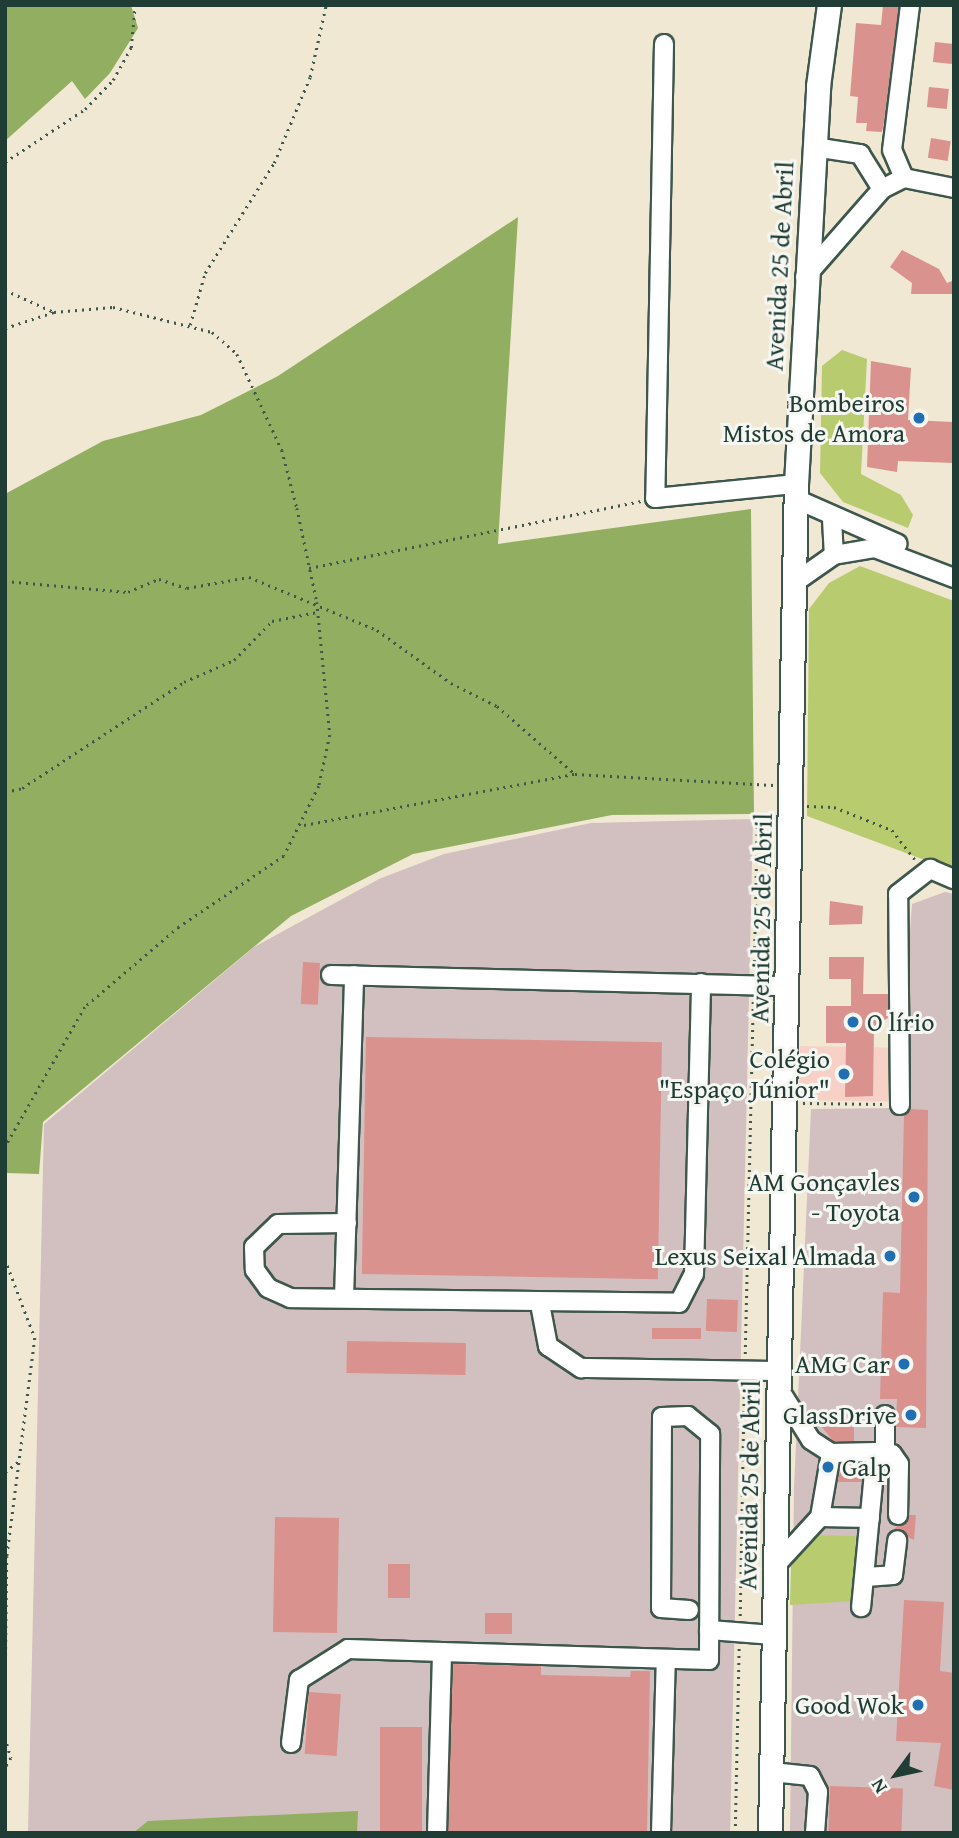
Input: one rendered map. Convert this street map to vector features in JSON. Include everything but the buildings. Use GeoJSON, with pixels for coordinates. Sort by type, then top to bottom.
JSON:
{"type":"FeatureCollection","features":[{"type":"Feature","properties":{"kind":"main road","name":"Avenida 25 de Abril"},"geometry":{"type":"LineString","coordinates":[[770,1833],[785,1102],[798,797],[794,583],[796,492],[805,277],[814,147],[829,5]]}},
{"type":"Feature","properties":{"kind":"street"},"geometry":{"type":"LineString","coordinates":[[904,178],[892,150],[910,5]]}},
{"type":"Feature","properties":{"kind":"street"},"geometry":{"type":"LineString","coordinates":[[664,44],[655,498],[796,492],[832,519],[954,565]]}},
{"type":"Feature","properties":{"kind":"street"},"geometry":{"type":"LineString","coordinates":[[814,147],[860,154],[882,189]]}},
{"type":"Feature","properties":{"kind":"street"},"geometry":{"type":"LineString","coordinates":[[805,277],[882,189],[904,178],[954,188]]}},
{"type":"Feature","properties":{"kind":"street"},"geometry":{"type":"LineString","coordinates":[[832,519],[834,555]]}},
{"type":"Feature","properties":{"kind":"street"},"geometry":{"type":"LineString","coordinates":[[794,583],[834,555],[875,548],[954,578]]}},
{"type":"Feature","properties":{"kind":"street"},"geometry":{"type":"LineString","coordinates":[[900,1105],[898,894],[930,869],[954,878]]}},
{"type":"Feature","properties":{"kind":"street"},"geometry":{"type":"LineString","coordinates":[[331,975],[789,986]]}},
{"type":"Feature","properties":{"kind":"street"},"geometry":{"type":"LineString","coordinates":[[344,1298],[354,975]]}},
{"type":"Feature","properties":{"kind":"street"},"geometry":{"type":"LineString","coordinates":[[347,1223],[278,1224],[260,1237],[252,1258],[261,1280],[279,1295],[667,1307],[692,1288],[701,983]]}},
{"type":"Feature","properties":{"kind":"street"},"geometry":{"type":"LineString","coordinates":[[540,1304],[548,1346],[573,1365],[744,1371],[779,1380],[811,1440],[831,1454],[881,1452],[899,1464],[898,1515]]}},
{"type":"Feature","properties":{"kind":"street"},"geometry":{"type":"LineString","coordinates":[[861,1608],[870,1518],[885,1415]]}},
{"type":"Feature","properties":{"kind":"street"},"geometry":{"type":"LineString","coordinates":[[291,1743],[299,1680],[348,1648],[709,1660],[710,1434],[688,1416],[662,1417],[661,1608],[689,1610]]}},
{"type":"Feature","properties":{"kind":"street"},"geometry":{"type":"LineString","coordinates":[[776,1565],[820,1517],[831,1454]]}},
{"type":"Feature","properties":{"kind":"street"},"geometry":{"type":"LineString","coordinates":[[820,1517],[870,1518]]}},
{"type":"Feature","properties":{"kind":"street"},"geometry":{"type":"LineString","coordinates":[[866,1577],[893,1575],[897,1541]]}},
{"type":"Feature","properties":{"kind":"street"},"geometry":{"type":"LineString","coordinates":[[709,1630],[774,1634]]}},
{"type":"Feature","properties":{"kind":"street"},"geometry":{"type":"LineString","coordinates":[[437,1833],[442,1652]]}},
{"type":"Feature","properties":{"kind":"street"},"geometry":{"type":"LineString","coordinates":[[661,1833],[666,1659]]}},
{"type":"Feature","properties":{"kind":"street"},"geometry":{"type":"LineString","coordinates":[[772,1772],[810,1776],[818,1792],[815,1833]]}},
{"type":"Feature","properties":{"kind":"path"},"geometry":{"type":"LineString","coordinates":[[5,162],[85,109],[113,80],[131,48],[135,5]]}},
{"type":"Feature","properties":{"kind":"path"},"geometry":{"type":"LineString","coordinates":[[190,325],[205,273],[274,163],[295,114],[326,5]]}},
{"type":"Feature","properties":{"kind":"path"},"geometry":{"type":"LineString","coordinates":[[5,290],[54,312]]}},
{"type":"Feature","properties":{"kind":"path"},"geometry":{"type":"LineString","coordinates":[[5,328],[54,312],[113,307],[212,332],[237,354],[282,450],[317,603],[330,735],[304,825],[284,856],[179,928],[85,1007],[5,1147]]}},
{"type":"Feature","properties":{"kind":"path"},"geometry":{"type":"LineString","coordinates":[[309,568],[655,498]]}},
{"type":"Feature","properties":{"kind":"path"},"geometry":{"type":"LineString","coordinates":[[5,581],[128,592],[159,579],[187,588],[249,577],[377,630],[451,683],[497,706],[575,774]]}},
{"type":"Feature","properties":{"kind":"path"},"geometry":{"type":"LineString","coordinates":[[5,792],[22,788],[184,682],[234,660],[272,621],[317,612]]}},
{"type":"Feature","properties":{"kind":"path"},"geometry":{"type":"LineString","coordinates":[[304,825],[575,774],[751,780],[834,807],[892,830],[904,839],[908,855],[930,869]]}},
{"type":"Feature","properties":{"kind":"path"},"geometry":{"type":"LineString","coordinates":[[735,1833],[757,822]]}},
{"type":"Feature","properties":{"kind":"path"},"geometry":{"type":"LineString","coordinates":[[785,1102],[900,1105]]}},
{"type":"Feature","properties":{"kind":"path"},"geometry":{"type":"LineString","coordinates":[[5,1259],[35,1338],[7,1556],[5,1720]]}},
{"type":"Feature","properties":{"kind":"path"},"geometry":{"type":"LineString","coordinates":[[5,1472],[19,1461]]}},
{"type":"Feature","properties":{"kind":"path"},"geometry":{"type":"LineString","coordinates":[[5,1737],[11,1758],[5,1768]]}},
{"type":"Feature","properties":{"kind":"shaded area"},"geometry":{"type":"Polygon","coordinates":[[[753,819],[730,1833],[28,1833],[44,1124],[254,947],[379,879],[444,854],[591,823],[753,819]]]}},
{"type":"Feature","properties":{"kind":"shaded area"},"geometry":{"type":"Polygon","coordinates":[[[945,892],[954,894],[954,1833],[790,1833],[794,1488],[811,1109],[897,1108],[912,904],[945,892]]]}},
{"type":"Feature","properties":{"kind":"shaded area","name":"Colégio \"Espaço Júnior\""},"geometry":{"type":"Polygon","coordinates":[[[800,1046],[889,1048],[888,1102],[799,1100],[800,1046]]]}},
{"type":"Feature","properties":{"kind":"green space"},"geometry":{"type":"Polygon","coordinates":[[[5,5],[131,5],[138,28],[110,73],[85,99],[72,81],[5,141],[5,5]]]}},
{"type":"Feature","properties":{"kind":"green space"},"geometry":{"type":"Polygon","coordinates":[[[518,217],[498,544],[751,509],[754,814],[612,815],[413,854],[291,916],[43,1122],[39,1174],[5,1173],[5,494],[103,441],[201,415],[278,376],[518,217]]]}},
{"type":"Feature","properties":{"kind":"green space"},"geometry":{"type":"Polygon","coordinates":[[[842,350],[867,359],[861,474],[901,495],[913,515],[908,528],[843,502],[820,473],[822,366],[842,350]]]}},
{"type":"Feature","properties":{"kind":"green space"},"geometry":{"type":"Polygon","coordinates":[[[860,566],[954,601],[954,871],[807,816],[809,609],[829,583],[860,566]]]}},
{"type":"Feature","properties":{"kind":"green space"},"geometry":{"type":"Polygon","coordinates":[[[815,1535],[855,1536],[855,1601],[790,1605],[791,1566],[815,1535]]]}},
{"type":"Feature","properties":{"kind":"green space"},"geometry":{"type":"Polygon","coordinates":[[[358,1811],[357,1833],[133,1833],[148,1821],[358,1811]]]}},
{"type":"Feature","properties":{"kind":"place","name":"Bombeiros Mistos de Amora"},"geometry":{"type":"Point","coordinates":[919,418]}},
{"type":"Feature","properties":{"kind":"place","name":"O lírio"},"geometry":{"type":"Point","coordinates":[853,1022]}},
{"type":"Feature","properties":{"kind":"place","name":"Colégio \"Espaço Júnior\""},"geometry":{"type":"Point","coordinates":[844,1074]}},
{"type":"Feature","properties":{"kind":"place","name":"AM Gonçavles - Toyota"},"geometry":{"type":"Point","coordinates":[914,1197]}},
{"type":"Feature","properties":{"kind":"place","name":"Lexus Seixal Almada"},"geometry":{"type":"Point","coordinates":[890,1256]}},
{"type":"Feature","properties":{"kind":"place","name":"AMG Car"},"geometry":{"type":"Point","coordinates":[904,1364]}},
{"type":"Feature","properties":{"kind":"place","name":"GlassDrive"},"geometry":{"type":"Point","coordinates":[911,1415]}},
{"type":"Feature","properties":{"kind":"place","name":"Galp"},"geometry":{"type":"Point","coordinates":[828,1467]}},
{"type":"Feature","properties":{"kind":"place","name":"Good Wok"},"geometry":{"type":"Point","coordinates":[918,1705]}}]}
